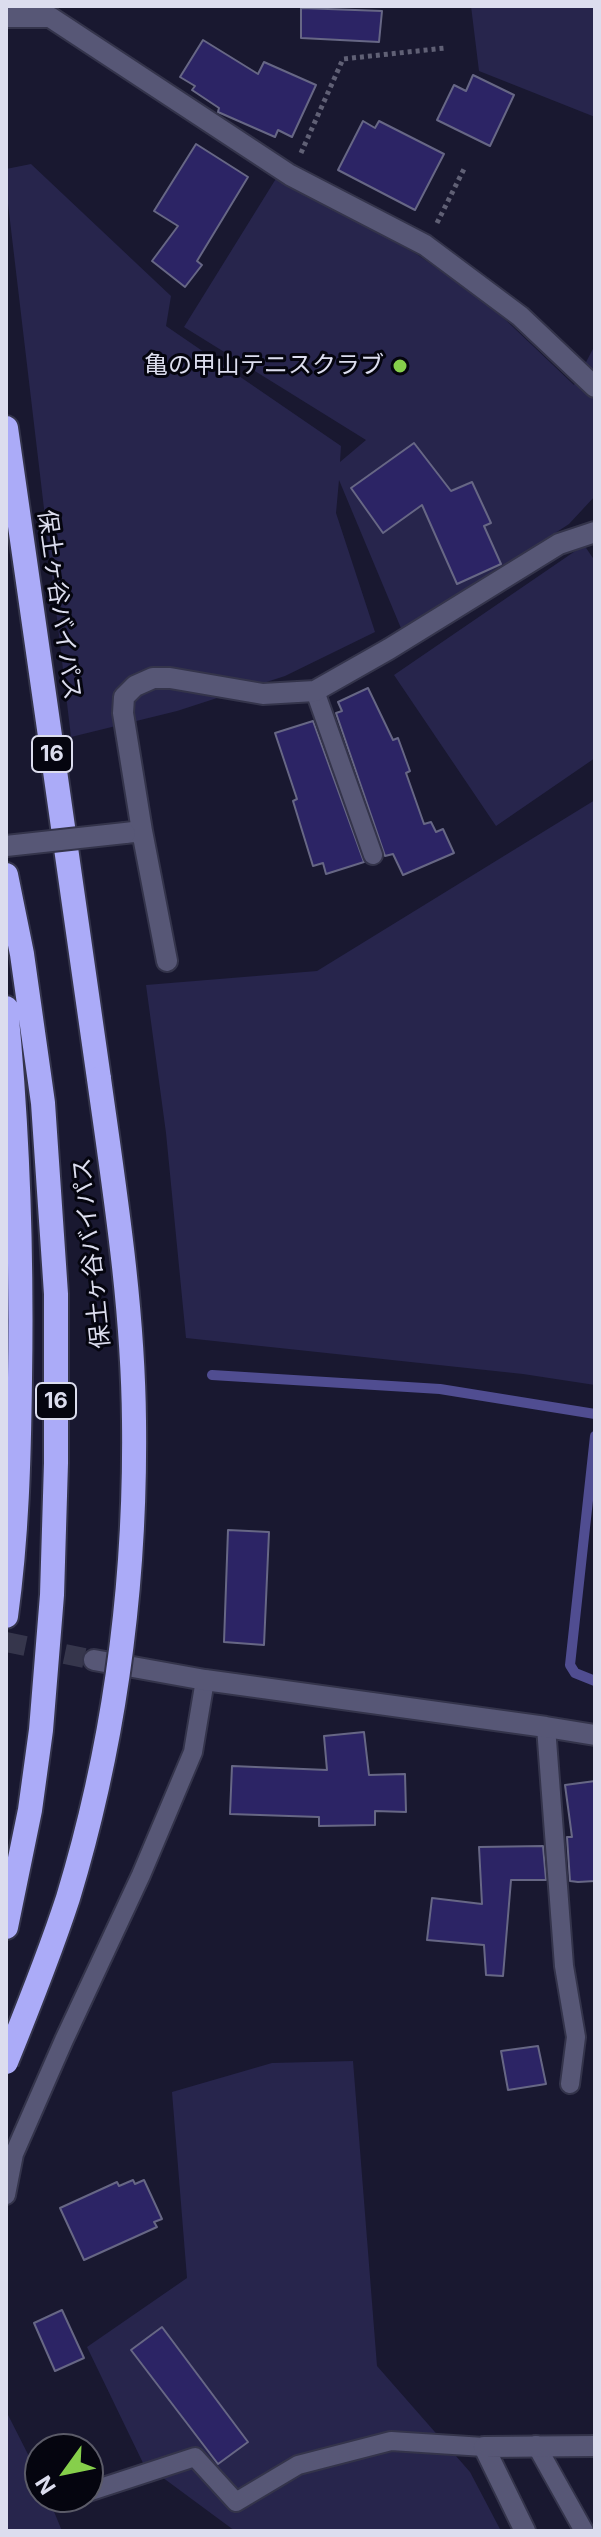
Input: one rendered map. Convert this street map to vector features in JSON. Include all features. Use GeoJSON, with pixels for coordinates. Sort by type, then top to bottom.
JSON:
{"type":"FeatureCollection","features":[{"type":"Feature","properties":{"kind":"highway","name":"保土ヶ谷バイパス"},"geometry":{"type":"LineString","coordinates":[[6,428],[120,1236],[134,1420],[131,1559],[107,1745],[67,1899],[6,2062]]}},
{"type":"Feature","properties":{"kind":"highway","name":"16"},"geometry":{"type":"LineString","coordinates":[[6,875],[22,954],[43,1103],[56,1294],[52,1595],[41,1730],[30,1810],[6,1927]]}},
{"type":"Feature","properties":{"kind":"highway","name":"16"},"geometry":{"type":"LineString","coordinates":[[6,1008],[14,1086],[22,1297],[19,1457],[6,1616]]}},
{"type":"Feature","properties":{"kind":"street"},"geometry":{"type":"LineString","coordinates":[[16,16],[49,11],[290,175],[425,245],[520,316],[595,387]]}},
{"type":"Feature","properties":{"kind":"street"},"geometry":{"type":"LineString","coordinates":[[167,961],[133,832],[124,697],[135,686],[153,678],[170,678],[263,694],[315,691],[559,544],[595,532]]}},
{"type":"Feature","properties":{"kind":"street"},"geometry":{"type":"LineString","coordinates":[[6,846],[133,832]]}},
{"type":"Feature","properties":{"kind":"street"},"geometry":{"type":"LineString","coordinates":[[94,1660],[205,1680],[595,1735]]}},
{"type":"Feature","properties":{"kind":"street"},"geometry":{"type":"LineString","coordinates":[[525,2531],[484,2447],[595,2446]]}},
{"type":"Feature","properties":{"kind":"lane"},"geometry":{"type":"LineString","coordinates":[[315,691],[373,855]]}},
{"type":"Feature","properties":{"kind":"lane"},"geometry":{"type":"LineString","coordinates":[[6,2195],[14,2154],[141,1875],[193,1752],[205,1680]]}},
{"type":"Feature","properties":{"kind":"lane"},"geometry":{"type":"LineString","coordinates":[[546,1727],[564,1966],[576,2037],[570,2084]]}},
{"type":"Feature","properties":{"kind":"lane"},"geometry":{"type":"LineString","coordinates":[[104,2487],[195,2457],[236,2502],[298,2465],[391,2441],[484,2447]]}},
{"type":"Feature","properties":{"kind":"lane"},"geometry":{"type":"LineString","coordinates":[[536,2445],[584,2531]]}},
{"type":"Feature","properties":{"kind":"path"},"geometry":{"type":"LineString","coordinates":[[290,175],[343,59],[445,48]]}},
{"type":"Feature","properties":{"kind":"path"},"geometry":{"type":"LineString","coordinates":[[425,245],[465,167]]}},
{"type":"Feature","properties":{"kind":"shaded area"},"geometry":{"type":"Polygon","coordinates":[[[471,6],[595,6],[595,117],[479,71],[471,6]]]}},
{"type":"Feature","properties":{"kind":"shaded area"},"geometry":{"type":"Polygon","coordinates":[[[31,164],[171,296],[166,326],[341,446],[340,462],[366,440],[184,327],[277,177],[418,255],[491,306],[574,385],[595,345],[595,496],[569,524],[403,633],[339,480],[336,513],[375,632],[285,676],[177,711],[71,737],[6,187],[6,169],[31,164]]]}},
{"type":"Feature","properties":{"kind":"shaded area"},"geometry":{"type":"Polygon","coordinates":[[[584,545],[595,561],[595,758],[496,826],[394,675],[584,545]]]}},
{"type":"Feature","properties":{"kind":"shaded area"},"geometry":{"type":"Polygon","coordinates":[[[595,800],[595,1385],[523,1374],[186,1338],[166,1133],[146,985],[317,971],[595,800]]]}},
{"type":"Feature","properties":{"kind":"shaded area"},"geometry":{"type":"Polygon","coordinates":[[[353,2061],[377,2366],[470,2472],[501,2531],[235,2531],[143,2463],[87,2347],[187,2278],[172,2092],[272,2063],[353,2061]]]}},
{"type":"Feature","properties":{"kind":"shaded area"},"geometry":{"type":"Polygon","coordinates":[[[6,2411],[24,2446],[24,2513],[55,2513],[62,2531],[6,2531],[6,2411]]]}},
{"type":"Feature","properties":{"kind":"building"},"geometry":{"type":"Polygon","coordinates":[[[301,8],[382,11],[379,42],[301,38],[301,8]]]}},
{"type":"Feature","properties":{"kind":"building"},"geometry":{"type":"Polygon","coordinates":[[[203,40],[258,74],[264,62],[316,85],[292,137],[278,130],[275,137],[218,112],[219,108],[192,90],[195,86],[180,77],[203,40]]]}},
{"type":"Feature","properties":{"kind":"building"},"geometry":{"type":"Polygon","coordinates":[[[473,75],[514,95],[490,146],[437,120],[454,85],[466,91],[473,75]]]}},
{"type":"Feature","properties":{"kind":"building"},"geometry":{"type":"Polygon","coordinates":[[[363,121],[375,128],[379,121],[444,154],[415,210],[338,170],[363,121]]]}},
{"type":"Feature","properties":{"kind":"building"},"geometry":{"type":"Polygon","coordinates":[[[196,144],[248,177],[197,261],[202,265],[185,287],[152,261],[178,226],[154,211],[196,144]]]}},
{"type":"Feature","properties":{"kind":"building"},"geometry":{"type":"Polygon","coordinates":[[[414,443],[451,491],[472,482],[491,523],[484,526],[501,564],[457,584],[422,505],[383,533],[351,488],[414,443]]]}},
{"type":"Feature","properties":{"kind":"building"},"geometry":{"type":"Polygon","coordinates":[[[368,688],[393,740],[398,738],[410,771],[406,773],[424,824],[431,822],[436,832],[443,829],[454,853],[403,875],[393,854],[385,856],[336,713],[342,711],[338,702],[368,688]]]}},
{"type":"Feature","properties":{"kind":"building"},"geometry":{"type":"Polygon","coordinates":[[[313,721],[364,862],[326,874],[323,863],[313,866],[293,801],[297,799],[275,733],[313,721]]]}},
{"type":"Feature","properties":{"kind":"building"},"geometry":{"type":"Polygon","coordinates":[[[228,1530],[269,1532],[264,1645],[224,1642],[228,1530]]]}},
{"type":"Feature","properties":{"kind":"building"},"geometry":{"type":"Polygon","coordinates":[[[364,1732],[369,1775],[405,1774],[406,1812],[375,1811],[375,1825],[319,1826],[319,1817],[230,1814],[232,1766],[327,1770],[324,1736],[364,1732]]]}},
{"type":"Feature","properties":{"kind":"building"},"geometry":{"type":"Polygon","coordinates":[[[595,1781],[595,1881],[570,1881],[567,1837],[572,1837],[565,1785],[595,1781]]]}},
{"type":"Feature","properties":{"kind":"building"},"geometry":{"type":"Polygon","coordinates":[[[543,1846],[546,1880],[511,1880],[503,1976],[486,1975],[484,1945],[427,1940],[432,1898],[482,1904],[479,1847],[543,1846]]]}},
{"type":"Feature","properties":{"kind":"building"},"geometry":{"type":"Polygon","coordinates":[[[538,2046],[546,2084],[508,2090],[501,2051],[538,2046]]]}},
{"type":"Feature","properties":{"kind":"building"},"geometry":{"type":"Polygon","coordinates":[[[133,2180],[135,2184],[144,2180],[162,2219],[154,2222],[157,2227],[84,2260],[60,2208],[117,2182],[119,2186],[133,2180]]]}},
{"type":"Feature","properties":{"kind":"building"},"geometry":{"type":"Polygon","coordinates":[[[62,2310],[84,2358],[55,2371],[34,2323],[62,2310]]]}},
{"type":"Feature","properties":{"kind":"building"},"geometry":{"type":"Polygon","coordinates":[[[162,2327],[248,2442],[218,2464],[131,2350],[162,2327]]]}},
{"type":"Feature","properties":{"kind":"waterway"},"geometry":{"type":"LineString","coordinates":[[212,1375],[440,1389],[595,1414]]}},
{"type":"Feature","properties":{"kind":"waterway"},"geometry":{"type":"LineString","coordinates":[[595,1436],[570,1665],[575,1673],[595,1681]]}},
{"type":"Feature","properties":{"kind":"tunnel"},"geometry":{"type":"LineString","coordinates":[[6,1642],[94,1660]]}},
{"type":"Feature","properties":{"kind":"place","name":"亀の甲山テニスクラブ"},"geometry":{"type":"Point","coordinates":[400,366]}}]}
